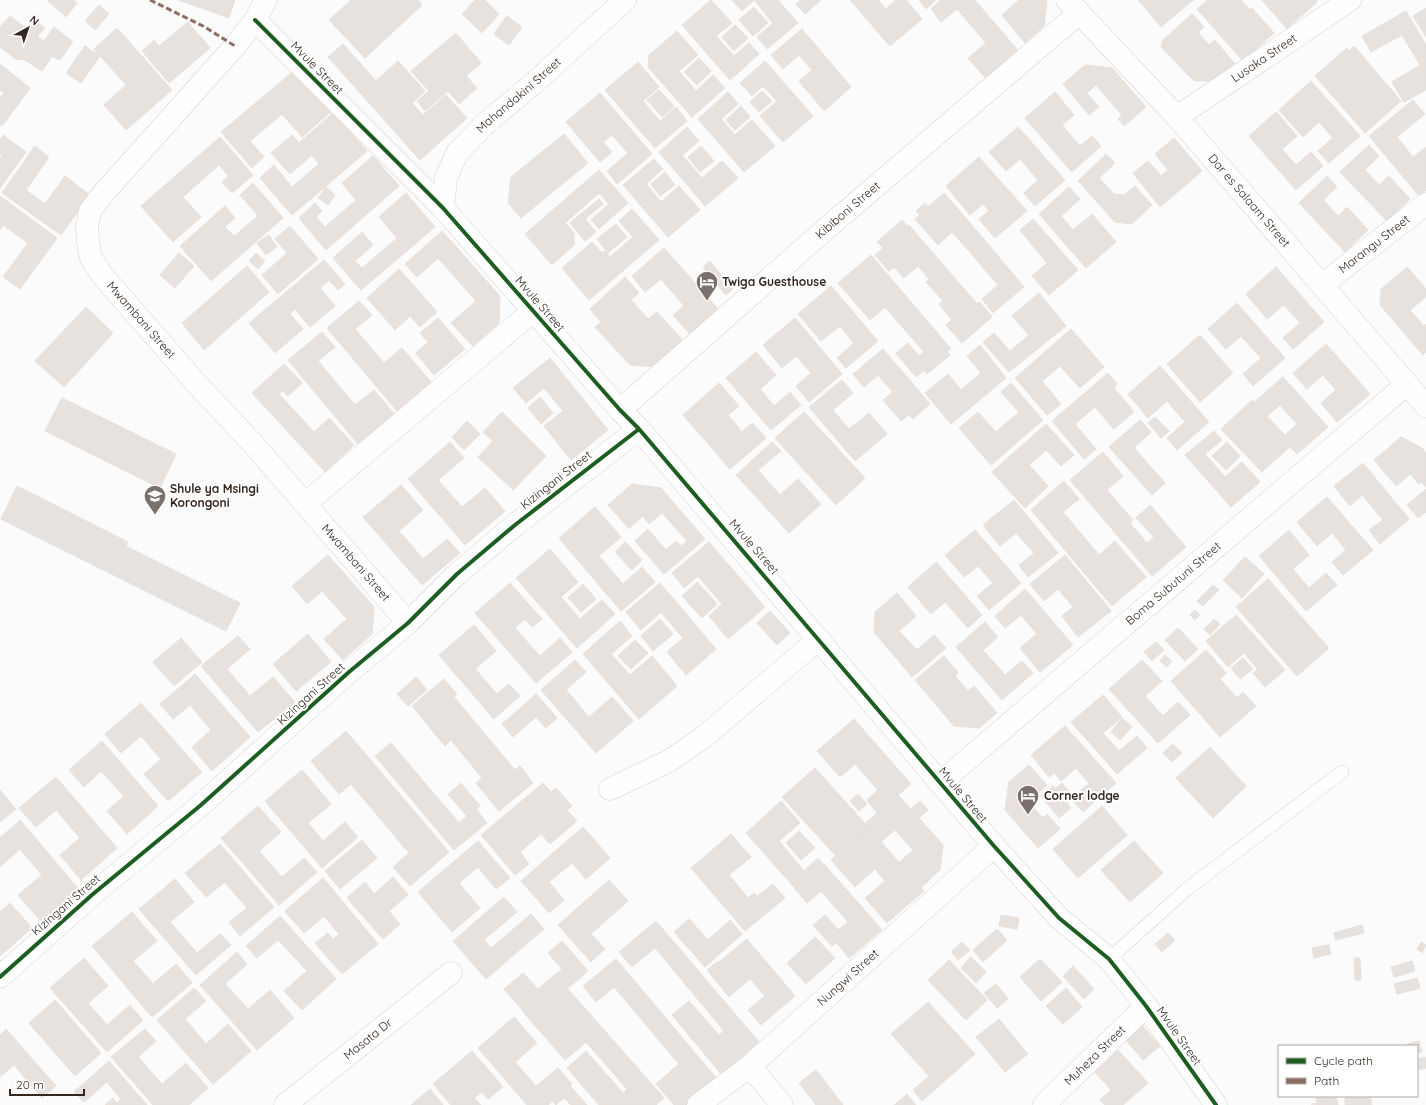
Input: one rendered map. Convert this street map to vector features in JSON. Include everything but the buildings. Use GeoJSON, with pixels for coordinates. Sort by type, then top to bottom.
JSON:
{"type":"FeatureCollection","features":[{"type":"Feature","properties":{"kind":"street","name":"Mwambani Street"},"geometry":{"type":"LineString","coordinates":[[266,0],[255,20],[235,46],[102,195],[90,211],[87,225],[91,258],[107,281],[194,381],[256,446],[408,623]]}},
{"type":"Feature","properties":{"kind":"street","name":"Mahandakini Street"},"geometry":{"type":"LineString","coordinates":[[443,208],[446,178],[456,153],[486,123],[534,83],[625,0]]}},
{"type":"Feature","properties":{"kind":"street","name":"Lusaka Street"},"geometry":{"type":"LineString","coordinates":[[1177,117],[1350,0]]}},
{"type":"Feature","properties":{"kind":"street","name":"Dar es Salaam Street"},"geometry":{"type":"LineString","coordinates":[[1072,7],[1177,117],[1323,284],[1426,406]]}},
{"type":"Feature","properties":{"kind":"street","name":"Kibiboni Street"},"geometry":{"type":"LineString","coordinates":[[620,410],[835,221],[1072,7]]}},
{"type":"Feature","properties":{"kind":"street","name":"Mvule Street"},"geometry":{"type":"LineString","coordinates":[[255,20],[443,208],[620,410],[639,429],[819,638],[940,784],[994,846],[1059,918],[1109,959],[1146,1006],[1216,1105]]}},
{"type":"Feature","properties":{"kind":"street","name":"Marangu Street"},"geometry":{"type":"LineString","coordinates":[[1323,284],[1426,204]]}},
{"type":"Feature","properties":{"kind":"street"},"geometry":{"type":"LineString","coordinates":[[305,504],[533,311]]}},
{"type":"Feature","properties":{"kind":"street","name":"Boma Subutuni Street"},"geometry":{"type":"LineString","coordinates":[[940,784],[1407,384]]}},
{"type":"Feature","properties":{"kind":"street","name":"Kizingani Street"},"geometry":{"type":"LineString","coordinates":[[0,977],[94,894],[206,800],[349,672],[408,623],[457,574],[515,525],[639,429]]}},
{"type":"Feature","properties":{"kind":"street"},"geometry":{"type":"LineString","coordinates":[[610,789],[669,761],[705,736],[819,638]]}},
{"type":"Feature","properties":{"kind":"street","name":"Nungwi Street"},"geometry":{"type":"LineString","coordinates":[[698,1105],[750,1066],[994,846]]}},
{"type":"Feature","properties":{"kind":"street","name":"Masata Dr"},"geometry":{"type":"LineString","coordinates":[[285,1105],[451,973]]}},
{"type":"Feature","properties":{"kind":"street","name":"Muheza Street"},"geometry":{"type":"LineString","coordinates":[[1044,1105],[1146,1006]]}},
{"type":"Feature","properties":{"kind":"street"},"geometry":{"type":"LineString","coordinates":[[750,1066],[782,1105]]}},
{"type":"Feature","properties":{"kind":"lane"},"geometry":{"type":"LineString","coordinates":[[1109,959],[1187,889],[1342,772]]}},
{"type":"Feature","properties":{"kind":"marked path"},"geometry":{"type":"LineString","coordinates":[[150,0],[203,26],[235,46]]}},
{"type":"Feature","properties":{"kind":"cycle path"},"geometry":{"type":"LineString","coordinates":[[255,20],[443,208],[620,410],[639,429],[994,846],[1059,918],[1109,959],[1146,1006],[1216,1105]]}},
{"type":"Feature","properties":{"kind":"cycle path"},"geometry":{"type":"LineString","coordinates":[[0,977],[93,894],[201,805],[349,672],[408,623],[457,574],[515,525],[639,429]]}},
{"type":"Feature","properties":{"kind":"place","name":"Twiga Guesthouse"},"geometry":{"type":"Point","coordinates":[707,302]}},
{"type":"Feature","properties":{"kind":"place","name":"Shule ya Msingi Korongoni"},"geometry":{"type":"Point","coordinates":[155,516]}},
{"type":"Feature","properties":{"kind":"place","name":"Corner lodge"},"geometry":{"type":"Point","coordinates":[1028,816]}}]}
